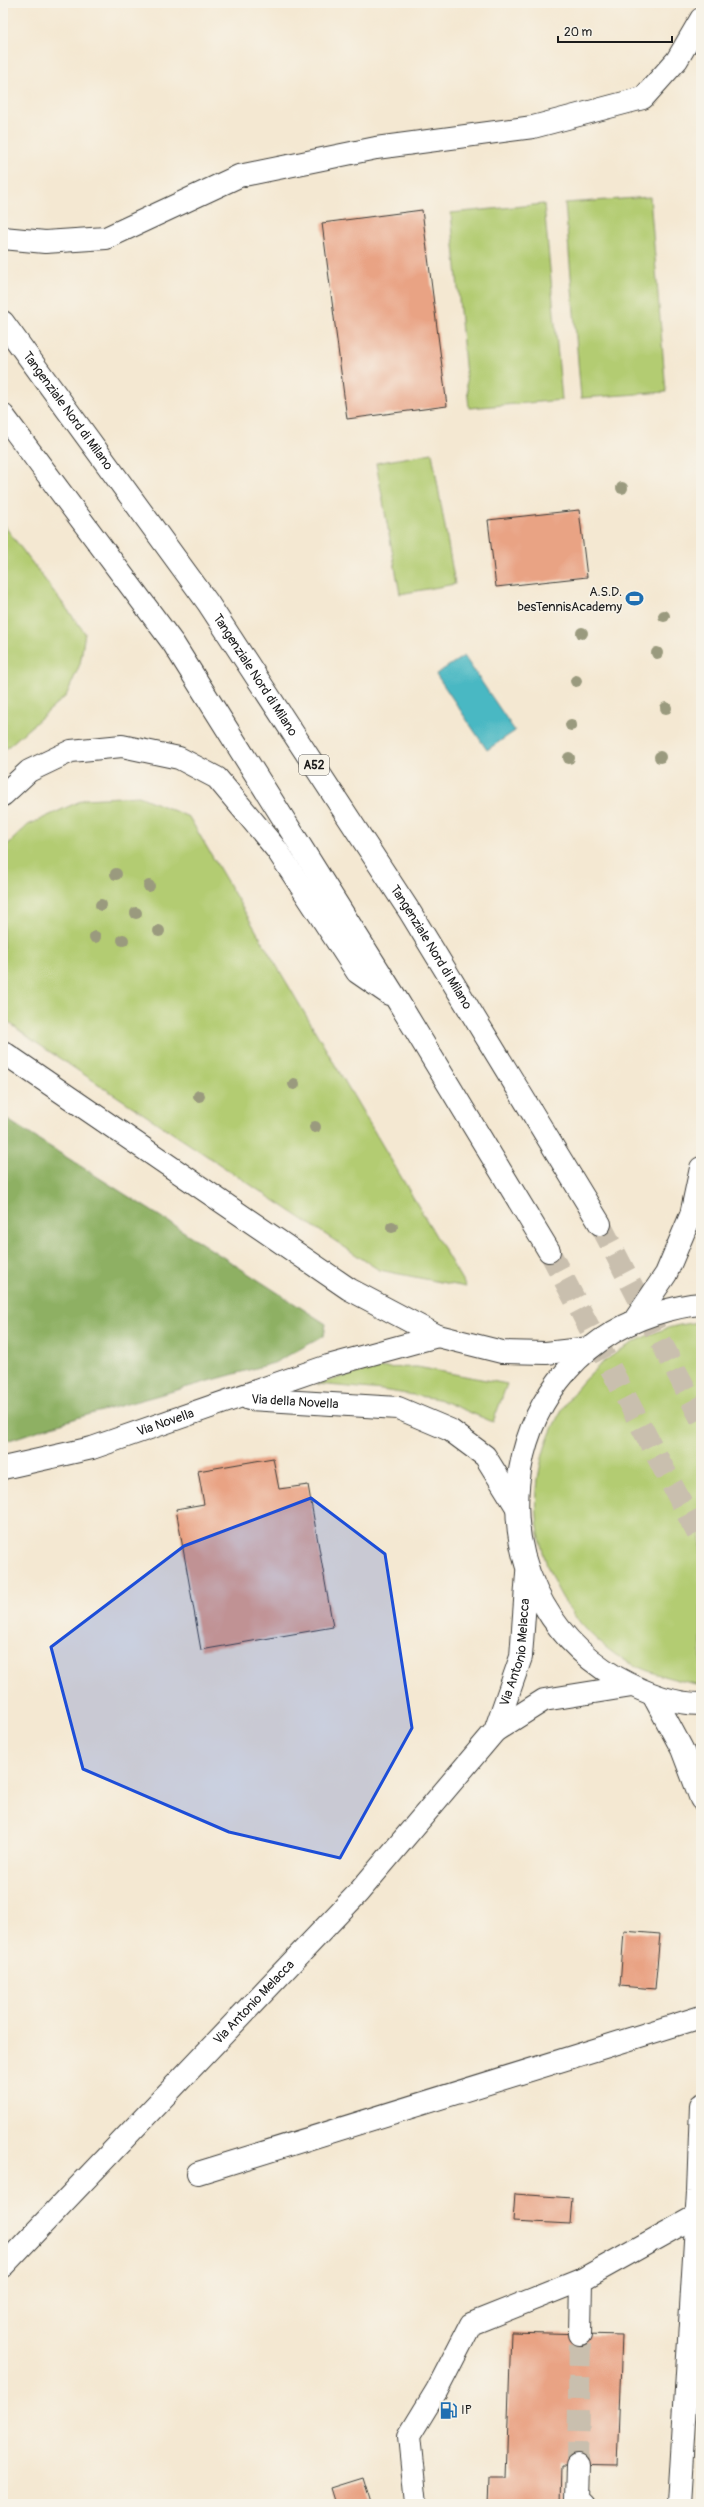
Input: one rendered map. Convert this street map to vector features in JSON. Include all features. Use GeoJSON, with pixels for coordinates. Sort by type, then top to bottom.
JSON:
{"type":"FeatureCollection","features":[{"type":"Feature","properties":{"kind":"main road"},"geometry":{"type":"LineString","coordinates":[[3,238],[45,242],[106,238],[239,176],[376,148],[533,127],[643,98],[677,60],[701,18]]}},
{"type":"Feature","properties":{"kind":"main road","name":"Tangenziale Nord di Milano"},"geometry":{"type":"LineString","coordinates":[[3,322],[208,603],[410,912],[600,1224]]}},
{"type":"Feature","properties":{"kind":"main road"},"geometry":{"type":"LineString","coordinates":[[3,415],[173,643],[396,998],[550,1251]]}},
{"type":"Feature","properties":{"kind":"main road"},"geometry":{"type":"LineString","coordinates":[[3,795],[29,772],[71,751],[122,746],[179,758],[217,778],[277,850],[357,972],[396,998]]}},
{"type":"Feature","properties":{"kind":"main road"},"geometry":{"type":"LineString","coordinates":[[3,1052],[349,1289],[438,1336],[502,1352],[546,1353],[590,1348]]}},
{"type":"Feature","properties":{"kind":"main road"},"geometry":{"type":"LineString","coordinates":[[634,1321],[666,1274],[691,1215],[701,1168]]}},
{"type":"Feature","properties":{"kind":"main road"},"geometry":{"type":"LineString","coordinates":[[701,1304],[684,1305],[634,1321],[590,1348],[565,1372],[547,1396],[529,1432],[519,1469],[516,1506],[519,1540],[528,1572],[543,1605],[566,1637],[599,1667],[632,1686],[653,1695],[701,1704]]}},
{"type":"Feature","properties":{"kind":"main road","name":"Via della Novella"},"geometry":{"type":"LineString","coordinates":[[240,1398],[328,1366],[438,1336]]}},
{"type":"Feature","properties":{"kind":"main road","name":"Via della Novella"},"geometry":{"type":"LineString","coordinates":[[240,1398],[398,1408],[450,1430],[485,1456],[516,1506]]}},
{"type":"Feature","properties":{"kind":"main road","name":"Via Novella"},"geometry":{"type":"LineString","coordinates":[[3,1468],[92,1448],[240,1398]]}},
{"type":"Feature","properties":{"kind":"main road","name":"Via Antonio Melacca"},"geometry":{"type":"LineString","coordinates":[[495,1731],[521,1657],[528,1572]]}},
{"type":"Feature","properties":{"kind":"main road","name":"Via Antonio Melacca"},"geometry":{"type":"LineString","coordinates":[[3,2266],[358,1893],[495,1731],[544,1700],[632,1686]]}},
{"type":"Feature","properties":{"kind":"main road"},"geometry":{"type":"LineString","coordinates":[[653,1695],[682,1749],[701,1799]]}},
{"type":"Feature","properties":{"kind":"main road"},"geometry":{"type":"LineString","coordinates":[[198,2173],[701,2018]]}},
{"type":"Feature","properties":{"kind":"main road"},"geometry":{"type":"LineString","coordinates":[[679,2504],[701,2105]]}},
{"type":"Feature","properties":{"kind":"main road"},"geometry":{"type":"LineString","coordinates":[[416,2504],[409,2436],[437,2390],[471,2324],[581,2280],[696,2216]]}},
{"type":"Feature","properties":{"kind":"main road"},"geometry":{"type":"LineString","coordinates":[[580,2334],[581,2280]]}},
{"type":"Feature","properties":{"kind":"main road"},"geometry":{"type":"LineString","coordinates":[[578,2465],[577,2498],[583,2504]]}},
{"type":"Feature","properties":{"kind":"highlighted area"},"geometry":{"type":"Polygon","coordinates":[[[311,1498],[385,1554],[412,1728],[340,1858],[229,1832],[83,1769],[51,1647],[184,1546],[311,1498]]]}},
{"type":"Feature","properties":{"kind":"green space"},"geometry":{"type":"Polygon","coordinates":[[[650,197],[666,392],[581,398],[565,203],[650,197]]]}},
{"type":"Feature","properties":{"kind":"green space"},"geometry":{"type":"Polygon","coordinates":[[[544,204],[562,400],[469,408],[451,213],[544,204]]]}},
{"type":"Feature","properties":{"kind":"green space"},"geometry":{"type":"Polygon","coordinates":[[[432,453],[455,584],[400,594],[376,463],[432,453]]]}},
{"type":"Feature","properties":{"kind":"green space"},"geometry":{"type":"Polygon","coordinates":[[[3,524],[85,633],[80,664],[66,696],[3,751],[3,524]]]}},
{"type":"Feature","properties":{"kind":"green space"},"geometry":{"type":"Polygon","coordinates":[[[139,796],[189,817],[466,1287],[379,1270],[32,1040],[3,1018],[3,849],[28,825],[85,799],[139,796]]]}},
{"type":"Feature","properties":{"kind":"green space"},"geometry":{"type":"Polygon","coordinates":[[[3,1117],[326,1324],[324,1336],[274,1363],[80,1417],[3,1442],[3,1117]]]}},
{"type":"Feature","properties":{"kind":"green space"},"geometry":{"type":"Polygon","coordinates":[[[701,1322],[701,1685],[657,1674],[626,1661],[616,1655],[581,1624],[556,1586],[541,1545],[536,1502],[542,1458],[558,1418],[583,1381],[619,1351],[648,1335],[679,1325],[701,1322]]]}},
{"type":"Feature","properties":{"kind":"green space"},"geometry":{"type":"Polygon","coordinates":[[[417,1367],[507,1384],[493,1422],[438,1399],[382,1390],[317,1384],[374,1368],[417,1367]]]}},
{"type":"Feature","properties":{"kind":"water"},"geometry":{"type":"Polygon","coordinates":[[[464,656],[515,731],[487,750],[436,674],[464,656]]]}},
{"type":"Feature","properties":{"kind":"building"},"geometry":{"type":"Polygon","coordinates":[[[422,210],[447,406],[347,419],[322,223],[422,210]]]}},
{"type":"Feature","properties":{"kind":"building"},"geometry":{"type":"Polygon","coordinates":[[[579,510],[587,577],[496,587],[488,520],[579,510]]]}},
{"type":"Feature","properties":{"kind":"building"},"geometry":{"type":"Polygon","coordinates":[[[273,1458],[279,1489],[308,1485],[333,1627],[201,1650],[176,1509],[204,1504],[198,1471],[273,1458]]]}},
{"type":"Feature","properties":{"kind":"building"},"geometry":{"type":"Polygon","coordinates":[[[624,1931],[660,1934],[655,1989],[620,1986],[624,1931]]]}},
{"type":"Feature","properties":{"kind":"building"},"geometry":{"type":"Polygon","coordinates":[[[515,2194],[572,2198],[570,2224],[513,2221],[515,2194]]]}},
{"type":"Feature","properties":{"kind":"building"},"geometry":{"type":"Polygon","coordinates":[[[511,2332],[622,2335],[617,2466],[562,2465],[561,2504],[488,2504],[489,2478],[506,2478],[511,2332]]]}},
{"type":"Feature","properties":{"kind":"building"},"geometry":{"type":"Polygon","coordinates":[[[363,2478],[371,2504],[336,2504],[331,2488],[363,2478]]]}},
{"type":"Feature","properties":{"kind":"tunnel"},"geometry":{"type":"LineString","coordinates":[[600,1224],[701,1419]]}},
{"type":"Feature","properties":{"kind":"tunnel"},"geometry":{"type":"LineString","coordinates":[[549,1251],[701,1540]]}},
{"type":"Feature","properties":{"kind":"tunnel"},"geometry":{"type":"LineString","coordinates":[[578,2465],[580,2334]]}},
{"type":"Feature","properties":{"kind":"place","name":"A.S.D. besTennisAcademy"},"geometry":{"type":"Point","coordinates":[635,599]}},
{"type":"Feature","properties":{"kind":"place","name":"IP"},"geometry":{"type":"Point","coordinates":[448,2410]}}]}
